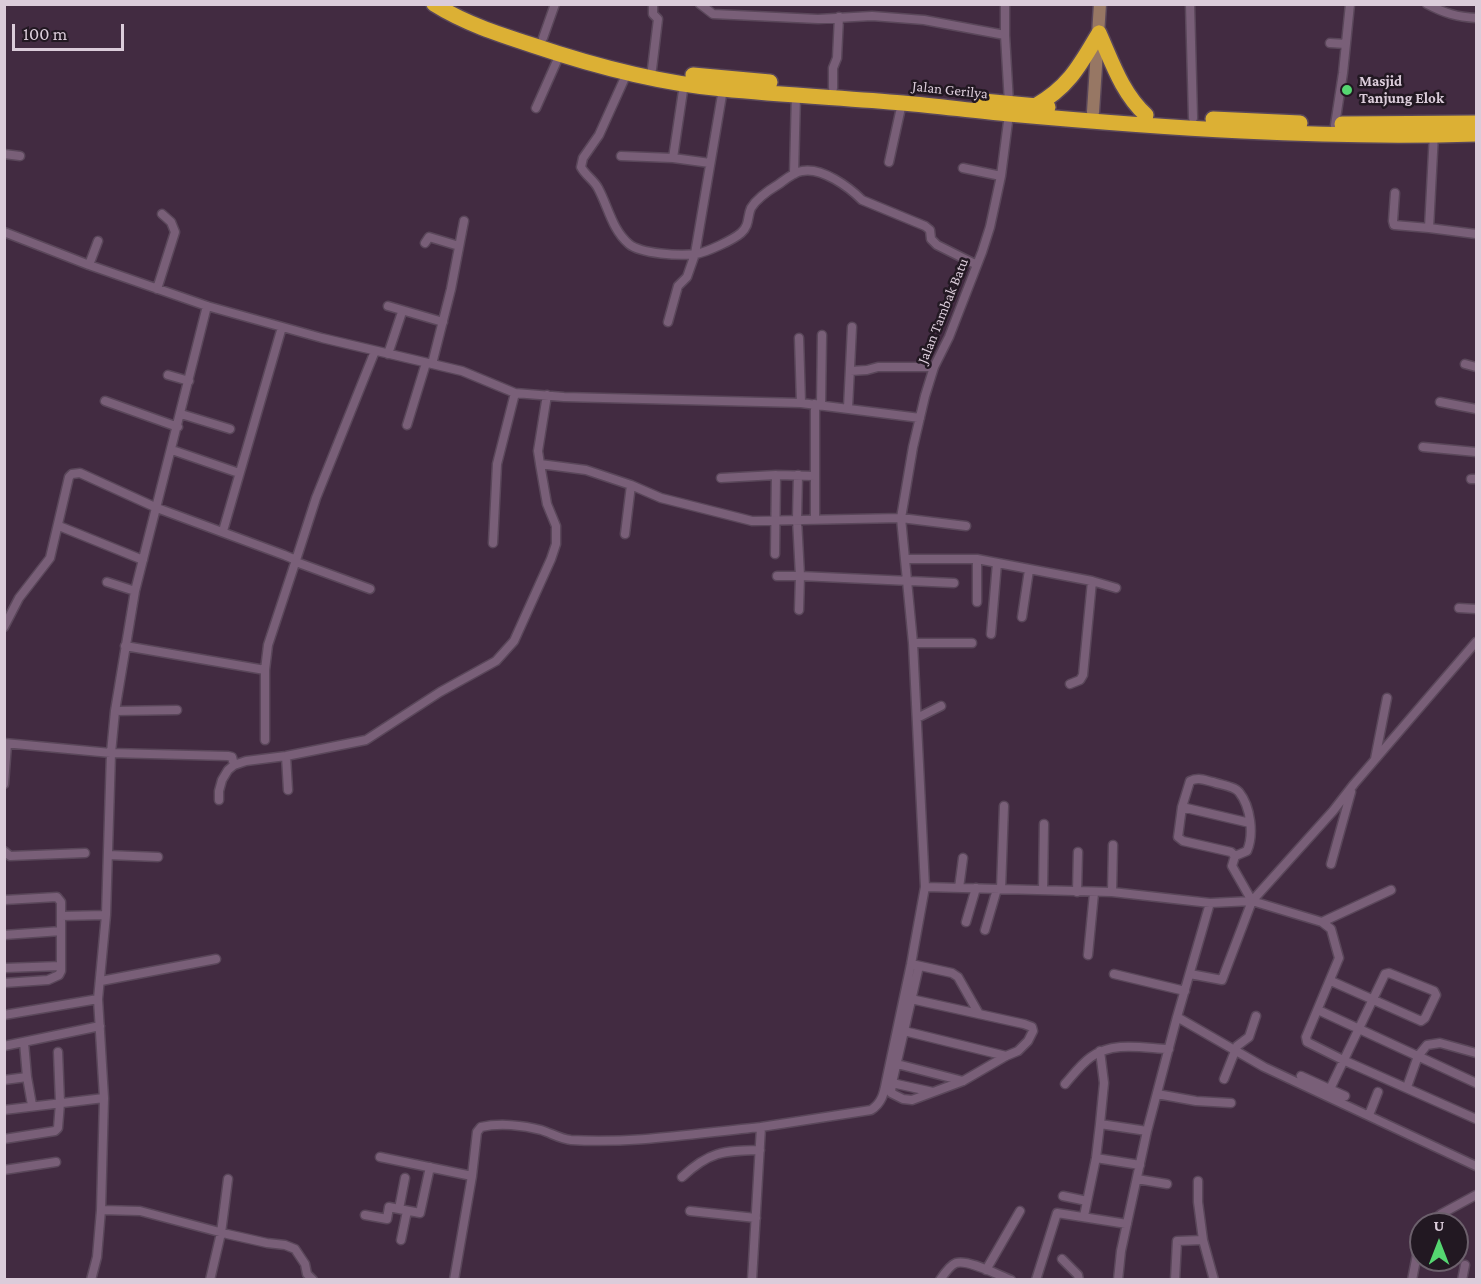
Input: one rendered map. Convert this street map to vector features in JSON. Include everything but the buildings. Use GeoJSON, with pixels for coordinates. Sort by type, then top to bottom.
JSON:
{"type":"FeatureCollection","features":[{"type":"Feature","properties":{"kind":"highway","name":"Jalan Gerilya"},"geometry":{"type":"LineString","coordinates":[[434,4],[485,29],[560,54],[627,73],[684,84],[703,81],[832,88],[1009,109],[1035,106],[1093,111],[1248,132],[1434,129],[1476,123]]}},
{"type":"Feature","properties":{"kind":"highway","name":"Jalan Gerilya"},"geometry":{"type":"LineString","coordinates":[[455,4],[498,24],[596,55],[703,81],[723,89],[1135,118],[1192,118],[1434,129],[1476,134]]}},
{"type":"Feature","properties":{"kind":"highway"},"geometry":{"type":"LineString","coordinates":[[1035,106],[1064,86],[1077,71],[1099,33]]}},
{"type":"Feature","properties":{"kind":"highway"},"geometry":{"type":"LineString","coordinates":[[1099,33],[1133,104],[1135,118]]}},
{"type":"Feature","properties":{"kind":"main road"},"geometry":{"type":"LineString","coordinates":[[1093,111],[1100,4]]}},
{"type":"Feature","properties":{"kind":"street"},"geometry":{"type":"LineString","coordinates":[[543,38],[555,4]]}},
{"type":"Feature","properties":{"kind":"street"},"geometry":{"type":"LineString","coordinates":[[651,69],[658,19],[653,14],[653,4]]}},
{"type":"Feature","properties":{"kind":"street"},"geometry":{"type":"LineString","coordinates":[[700,4],[713,14],[818,19],[872,16],[924,20],[1005,35]]}},
{"type":"Feature","properties":{"kind":"street"},"geometry":{"type":"LineString","coordinates":[[1190,4],[1192,118]]}},
{"type":"Feature","properties":{"kind":"street"},"geometry":{"type":"LineString","coordinates":[[1335,125],[1350,4]]}},
{"type":"Feature","properties":{"kind":"street"},"geometry":{"type":"LineString","coordinates":[[1427,4],[1443,13],[1476,18]]}},
{"type":"Feature","properties":{"kind":"street","name":"Jalan Tambak Batu"},"geometry":{"type":"LineString","coordinates":[[915,965],[925,887],[913,643],[901,518],[913,447],[934,368],[949,337],[977,265],[990,226],[1001,176],[1009,109],[1005,5]]}},
{"type":"Feature","properties":{"kind":"street"},"geometry":{"type":"LineString","coordinates":[[832,88],[839,17]]}},
{"type":"Feature","properties":{"kind":"street"},"geometry":{"type":"LineString","coordinates":[[1330,43],[1346,44]]}},
{"type":"Feature","properties":{"kind":"street"},"geometry":{"type":"LineString","coordinates":[[536,108],[560,54]]}},
{"type":"Feature","properties":{"kind":"street"},"geometry":{"type":"LineString","coordinates":[[627,73],[599,135],[583,158],[581,167],[598,188],[618,232],[637,249],[652,253],[695,254],[741,234],[747,227],[750,211],[757,201],[794,174],[809,170],[831,178],[862,200],[926,227],[930,230],[934,243],[977,265]]}},
{"type":"Feature","properties":{"kind":"street"},"geometry":{"type":"LineString","coordinates":[[673,158],[684,84]]}},
{"type":"Feature","properties":{"kind":"street"},"geometry":{"type":"LineString","coordinates":[[668,322],[678,286],[687,278],[695,254],[723,89]]}},
{"type":"Feature","properties":{"kind":"street"},"geometry":{"type":"LineString","coordinates":[[794,174],[796,94]]}},
{"type":"Feature","properties":{"kind":"street"},"geometry":{"type":"LineString","coordinates":[[889,162],[902,103]]}},
{"type":"Feature","properties":{"kind":"street"},"geometry":{"type":"LineString","coordinates":[[1429,228],[1434,129]]}},
{"type":"Feature","properties":{"kind":"street"},"geometry":{"type":"LineString","coordinates":[[4,154],[20,156]]}},
{"type":"Feature","properties":{"kind":"street"},"geometry":{"type":"LineString","coordinates":[[621,156],[673,158],[710,163]]}},
{"type":"Feature","properties":{"kind":"street"},"geometry":{"type":"LineString","coordinates":[[963,168],[1001,176]]}},
{"type":"Feature","properties":{"kind":"street"},"geometry":{"type":"LineString","coordinates":[[1395,193],[1394,225],[1476,234]]}},
{"type":"Feature","properties":{"kind":"street"},"geometry":{"type":"LineString","coordinates":[[157,289],[175,232],[171,222],[162,214]]}},
{"type":"Feature","properties":{"kind":"street"},"geometry":{"type":"LineString","coordinates":[[407,425],[443,322],[464,221]]}},
{"type":"Feature","properties":{"kind":"street"},"geometry":{"type":"LineString","coordinates":[[4,232],[89,265],[207,306],[375,351],[462,371],[515,393],[564,397],[801,403],[920,417]]}},
{"type":"Feature","properties":{"kind":"street"},"geometry":{"type":"LineString","coordinates":[[425,243],[429,237],[459,246]]}},
{"type":"Feature","properties":{"kind":"street"},"geometry":{"type":"LineString","coordinates":[[89,265],[98,241]]}},
{"type":"Feature","properties":{"kind":"street"},"geometry":{"type":"LineString","coordinates":[[91,1280],[97,1257],[101,1210],[104,1098],[98,999],[106,915],[111,753],[115,711],[135,591],[207,306]]}},
{"type":"Feature","properties":{"kind":"street"},"geometry":{"type":"LineString","coordinates":[[388,306],[443,322]]}},
{"type":"Feature","properties":{"kind":"street"},"geometry":{"type":"LineString","coordinates":[[388,354],[401,315]]}},
{"type":"Feature","properties":{"kind":"street"},"geometry":{"type":"LineString","coordinates":[[223,531],[282,327]]}},
{"type":"Feature","properties":{"kind":"street"},"geometry":{"type":"LineString","coordinates":[[848,408],[852,327]]}},
{"type":"Feature","properties":{"kind":"street"},"geometry":{"type":"LineString","coordinates":[[815,519],[822,335]]}},
{"type":"Feature","properties":{"kind":"street"},"geometry":{"type":"LineString","coordinates":[[799,338],[801,403]]}},
{"type":"Feature","properties":{"kind":"street"},"geometry":{"type":"LineString","coordinates":[[265,740],[265,670],[268,645],[316,498],[375,351]]}},
{"type":"Feature","properties":{"kind":"street"},"geometry":{"type":"LineString","coordinates":[[1465,364],[1476,367]]}},
{"type":"Feature","properties":{"kind":"street"},"geometry":{"type":"LineString","coordinates":[[850,371],[881,367],[934,368]]}},
{"type":"Feature","properties":{"kind":"street"},"geometry":{"type":"LineString","coordinates":[[168,375],[189,381]]}},
{"type":"Feature","properties":{"kind":"street"},"geometry":{"type":"LineString","coordinates":[[494,543],[497,464],[515,393]]}},
{"type":"Feature","properties":{"kind":"street"},"geometry":{"type":"LineString","coordinates":[[4,784],[6,743],[233,762],[286,756],[366,740],[440,692],[496,661],[514,641],[556,544],[556,526],[548,504],[538,450],[546,395]]}},
{"type":"Feature","properties":{"kind":"street"},"geometry":{"type":"LineString","coordinates":[[105,401],[178,427]]}},
{"type":"Feature","properties":{"kind":"street"},"geometry":{"type":"LineString","coordinates":[[1440,402],[1476,409]]}},
{"type":"Feature","properties":{"kind":"street"},"geometry":{"type":"LineString","coordinates":[[181,414],[230,429]]}},
{"type":"Feature","properties":{"kind":"street"},"geometry":{"type":"LineString","coordinates":[[1423,447],[1476,452]]}},
{"type":"Feature","properties":{"kind":"street"},"geometry":{"type":"LineString","coordinates":[[172,450],[239,473]]}},
{"type":"Feature","properties":{"kind":"street"},"geometry":{"type":"LineString","coordinates":[[540,464],[586,470],[661,498],[746,520],[901,518],[966,526]]}},
{"type":"Feature","properties":{"kind":"street"},"geometry":{"type":"LineString","coordinates":[[4,627],[19,598],[50,558],[69,477],[80,473],[157,508],[223,531],[370,589]]}},
{"type":"Feature","properties":{"kind":"street"},"geometry":{"type":"LineString","coordinates":[[775,554],[776,475]]}},
{"type":"Feature","properties":{"kind":"street"},"geometry":{"type":"LineString","coordinates":[[798,475],[799,610]]}},
{"type":"Feature","properties":{"kind":"street"},"geometry":{"type":"LineString","coordinates":[[721,477],[815,476]]}},
{"type":"Feature","properties":{"kind":"street"},"geometry":{"type":"LineString","coordinates":[[625,534],[631,485]]}},
{"type":"Feature","properties":{"kind":"street"},"geometry":{"type":"LineString","coordinates":[[59,526],[143,560]]}},
{"type":"Feature","properties":{"kind":"street"},"geometry":{"type":"LineString","coordinates":[[906,559],[977,559],[1092,581],[1116,588]]}},
{"type":"Feature","properties":{"kind":"street"},"geometry":{"type":"LineString","coordinates":[[977,559],[977,602]]}},
{"type":"Feature","properties":{"kind":"street"},"geometry":{"type":"LineString","coordinates":[[991,634],[997,563]]}},
{"type":"Feature","properties":{"kind":"street"},"geometry":{"type":"LineString","coordinates":[[1022,617],[1029,570]]}},
{"type":"Feature","properties":{"kind":"street"},"geometry":{"type":"LineString","coordinates":[[777,576],[954,584]]}},
{"type":"Feature","properties":{"kind":"street"},"geometry":{"type":"LineString","coordinates":[[1070,684],[1080,680],[1083,675],[1092,581]]}},
{"type":"Feature","properties":{"kind":"street"},"geometry":{"type":"LineString","coordinates":[[107,582],[135,591]]}},
{"type":"Feature","properties":{"kind":"street"},"geometry":{"type":"LineString","coordinates":[[1459,608],[1476,609]]}},
{"type":"Feature","properties":{"kind":"street"},"geometry":{"type":"LineString","coordinates":[[1190,974],[1222,980],[1252,901],[1333,811],[1476,642]]}},
{"type":"Feature","properties":{"kind":"street"},"geometry":{"type":"LineString","coordinates":[[913,643],[972,643]]}},
{"type":"Feature","properties":{"kind":"street"},"geometry":{"type":"LineString","coordinates":[[125,646],[265,670]]}},
{"type":"Feature","properties":{"kind":"street"},"geometry":{"type":"LineString","coordinates":[[1375,759],[1387,699]]}},
{"type":"Feature","properties":{"kind":"street"},"geometry":{"type":"LineString","coordinates":[[916,718],[941,706]]}},
{"type":"Feature","properties":{"kind":"street"},"geometry":{"type":"LineString","coordinates":[[115,711],[177,710]]}},
{"type":"Feature","properties":{"kind":"street"},"geometry":{"type":"LineString","coordinates":[[286,756],[288,790]]}},
{"type":"Feature","properties":{"kind":"street"},"geometry":{"type":"LineString","coordinates":[[219,800],[222,780],[233,762]]}},
{"type":"Feature","properties":{"kind":"street"},"geometry":{"type":"LineString","coordinates":[[1199,779],[1233,788],[1239,792],[1250,823],[1251,839],[1247,851],[1234,856],[1231,852],[1183,841],[1179,837],[1182,807],[1190,781],[1199,779]]}},
{"type":"Feature","properties":{"kind":"street"},"geometry":{"type":"LineString","coordinates":[[1331,864],[1354,784]]}},
{"type":"Feature","properties":{"kind":"street"},"geometry":{"type":"LineString","coordinates":[[985,930],[999,889],[1004,806]]}},
{"type":"Feature","properties":{"kind":"street"},"geometry":{"type":"LineString","coordinates":[[1182,807],[1250,823]]}},
{"type":"Feature","properties":{"kind":"street"},"geometry":{"type":"LineString","coordinates":[[1043,890],[1044,824]]}},
{"type":"Feature","properties":{"kind":"street"},"geometry":{"type":"LineString","coordinates":[[1112,892],[1113,845]]}},
{"type":"Feature","properties":{"kind":"street"},"geometry":{"type":"LineString","coordinates":[[4,851],[10,856],[85,853]]}},
{"type":"Feature","properties":{"kind":"street"},"geometry":{"type":"LineString","coordinates":[[1077,892],[1078,852]]}},
{"type":"Feature","properties":{"kind":"street"},"geometry":{"type":"LineString","coordinates":[[108,855],[158,857]]}},
{"type":"Feature","properties":{"kind":"street"},"geometry":{"type":"LineString","coordinates":[[1234,856],[1232,866],[1252,901]]}},
{"type":"Feature","properties":{"kind":"street"},"geometry":{"type":"LineString","coordinates":[[959,888],[963,858]]}},
{"type":"Feature","properties":{"kind":"street"},"geometry":{"type":"LineString","coordinates":[[925,887],[1112,892],[1210,903],[1252,901],[1322,922],[1331,928],[1339,954],[1331,981],[1306,1037],[1307,1042],[1476,1119]]}},
{"type":"Feature","properties":{"kind":"street"},"geometry":{"type":"LineString","coordinates":[[966,922],[976,888]]}},
{"type":"Feature","properties":{"kind":"street"},"geometry":{"type":"LineString","coordinates":[[1322,922],[1391,890]]}},
{"type":"Feature","properties":{"kind":"street"},"geometry":{"type":"LineString","coordinates":[[1088,955],[1094,893]]}},
{"type":"Feature","properties":{"kind":"street"},"geometry":{"type":"LineString","coordinates":[[4,900],[57,897],[61,902],[59,975],[52,979],[4,983]]}},
{"type":"Feature","properties":{"kind":"street"},"geometry":{"type":"LineString","coordinates":[[1118,1280],[1127,1224],[1147,1131],[1210,903]]}},
{"type":"Feature","properties":{"kind":"street"},"geometry":{"type":"LineString","coordinates":[[61,916],[106,915]]}},
{"type":"Feature","properties":{"kind":"street"},"geometry":{"type":"LineString","coordinates":[[4,935],[61,931]]}},
{"type":"Feature","properties":{"kind":"street"},"geometry":{"type":"LineString","coordinates":[[101,981],[216,958]]}},
{"type":"Feature","properties":{"kind":"street"},"geometry":{"type":"LineString","coordinates":[[911,999],[1024,1024],[1032,1027],[1033,1031],[1023,1046],[963,1081],[912,1100],[892,1094],[892,1083],[911,999],[915,965]]}},
{"type":"Feature","properties":{"kind":"street"},"geometry":{"type":"LineString","coordinates":[[915,965],[952,973],[958,977],[979,1014]]}},
{"type":"Feature","properties":{"kind":"street"},"geometry":{"type":"LineString","coordinates":[[454,1280],[472,1176],[477,1132],[481,1127],[499,1125],[530,1128],[569,1140],[606,1141],[761,1127],[865,1111],[877,1106],[882,1098],[915,965]]}},
{"type":"Feature","properties":{"kind":"street"},"geometry":{"type":"LineString","coordinates":[[4,968],[61,966]]}},
{"type":"Feature","properties":{"kind":"street"},"geometry":{"type":"LineString","coordinates":[[1330,1089],[1372,998],[1387,973],[1436,992],[1424,1021],[1416,1019],[1372,998],[1331,981]]}},
{"type":"Feature","properties":{"kind":"street"},"geometry":{"type":"LineString","coordinates":[[1114,974],[1185,991]]}},
{"type":"Feature","properties":{"kind":"street"},"geometry":{"type":"LineString","coordinates":[[4,1015],[98,999]]}},
{"type":"Feature","properties":{"kind":"street"},"geometry":{"type":"LineString","coordinates":[[1318,1010],[1476,1083]]}},
{"type":"Feature","properties":{"kind":"street"},"geometry":{"type":"LineString","coordinates":[[1224,1079],[1237,1046],[1250,1037],[1256,1016]]}},
{"type":"Feature","properties":{"kind":"street"},"geometry":{"type":"LineString","coordinates":[[1177,1017],[1264,1066],[1476,1166]]}},
{"type":"Feature","properties":{"kind":"street"},"geometry":{"type":"LineString","coordinates":[[4,1046],[100,1026]]}},
{"type":"Feature","properties":{"kind":"street"},"geometry":{"type":"LineString","coordinates":[[904,1031],[1006,1056]]}},
{"type":"Feature","properties":{"kind":"street"},"geometry":{"type":"LineString","coordinates":[[24,1042],[32,1105]]}},
{"type":"Feature","properties":{"kind":"street"},"geometry":{"type":"LineString","coordinates":[[1407,1087],[1418,1056],[1427,1045],[1433,1043],[1476,1053]]}},
{"type":"Feature","properties":{"kind":"street"},"geometry":{"type":"LineString","coordinates":[[1065,1084],[1089,1058],[1100,1051],[1115,1046],[1169,1049]]}},
{"type":"Feature","properties":{"kind":"street"},"geometry":{"type":"LineString","coordinates":[[1084,1216],[1096,1158],[1104,1083],[1100,1051]]}},
{"type":"Feature","properties":{"kind":"street"},"geometry":{"type":"LineString","coordinates":[[4,1139],[55,1131],[60,1125],[58,1052]]}},
{"type":"Feature","properties":{"kind":"street"},"geometry":{"type":"LineString","coordinates":[[897,1064],[963,1081]]}},
{"type":"Feature","properties":{"kind":"street"},"geometry":{"type":"LineString","coordinates":[[1301,1076],[1345,1096]]}},
{"type":"Feature","properties":{"kind":"street"},"geometry":{"type":"LineString","coordinates":[[4,1080],[27,1077]]}},
{"type":"Feature","properties":{"kind":"street"},"geometry":{"type":"LineString","coordinates":[[892,1083],[933,1092]]}},
{"type":"Feature","properties":{"kind":"street"},"geometry":{"type":"LineString","coordinates":[[1369,1115],[1378,1092]]}},
{"type":"Feature","properties":{"kind":"street"},"geometry":{"type":"LineString","coordinates":[[1157,1094],[1196,1101],[1231,1103]]}},
{"type":"Feature","properties":{"kind":"street"},"geometry":{"type":"LineString","coordinates":[[4,1110],[104,1098]]}},
{"type":"Feature","properties":{"kind":"street"},"geometry":{"type":"LineString","coordinates":[[1100,1124],[1147,1131]]}},
{"type":"Feature","properties":{"kind":"street"},"geometry":{"type":"LineString","coordinates":[[752,1280],[761,1127]]}},
{"type":"Feature","properties":{"kind":"street"},"geometry":{"type":"LineString","coordinates":[[682,1177],[702,1160],[720,1153],[760,1150]]}},
{"type":"Feature","properties":{"kind":"street"},"geometry":{"type":"LineString","coordinates":[[380,1157],[472,1176]]}},
{"type":"Feature","properties":{"kind":"street"},"geometry":{"type":"LineString","coordinates":[[1096,1158],[1140,1165]]}},
{"type":"Feature","properties":{"kind":"street"},"geometry":{"type":"LineString","coordinates":[[4,1170],[56,1162]]}},
{"type":"Feature","properties":{"kind":"street"},"geometry":{"type":"LineString","coordinates":[[365,1215],[387,1219],[389,1207],[420,1213],[430,1167]]}},
{"type":"Feature","properties":{"kind":"street"},"geometry":{"type":"LineString","coordinates":[[401,1240],[405,1178]]}},
{"type":"Feature","properties":{"kind":"street"},"geometry":{"type":"LineString","coordinates":[[210,1280],[221,1233],[228,1179]]}},
{"type":"Feature","properties":{"kind":"street"},"geometry":{"type":"LineString","coordinates":[[1137,1179],[1167,1184]]}},
{"type":"Feature","properties":{"kind":"street"},"geometry":{"type":"LineString","coordinates":[[1198,1181],[1203,1240],[1214,1280]]}},
{"type":"Feature","properties":{"kind":"street"},"geometry":{"type":"LineString","coordinates":[[1063,1196],[1087,1201]]}},
{"type":"Feature","properties":{"kind":"street"},"geometry":{"type":"LineString","coordinates":[[1445,1212],[1476,1196]]}},
{"type":"Feature","properties":{"kind":"street"},"geometry":{"type":"LineString","coordinates":[[101,1210],[140,1211],[221,1233],[295,1249],[305,1264],[307,1274],[313,1280]]}},
{"type":"Feature","properties":{"kind":"street"},"geometry":{"type":"LineString","coordinates":[[986,1270],[1020,1210]]}},
{"type":"Feature","properties":{"kind":"street"},"geometry":{"type":"LineString","coordinates":[[690,1211],[756,1218]]}},
{"type":"Feature","properties":{"kind":"street"},"geometry":{"type":"LineString","coordinates":[[1036,1280],[1055,1215],[1060,1213],[1084,1216],[1127,1224]]}},
{"type":"Feature","properties":{"kind":"street"},"geometry":{"type":"LineString","coordinates":[[1175,1280],[1177,1241],[1203,1240]]}},
{"type":"Feature","properties":{"kind":"street"},"geometry":{"type":"LineString","coordinates":[[1062,1259],[1078,1275],[1079,1280]]}},
{"type":"Feature","properties":{"kind":"street"},"geometry":{"type":"LineString","coordinates":[[940,1280],[956,1263],[973,1264],[1011,1280]]}},
{"type":"Feature","properties":{"kind":"place","name":"Masjid Tanjung Elok"},"geometry":{"type":"Point","coordinates":[1347,90]}}]}
